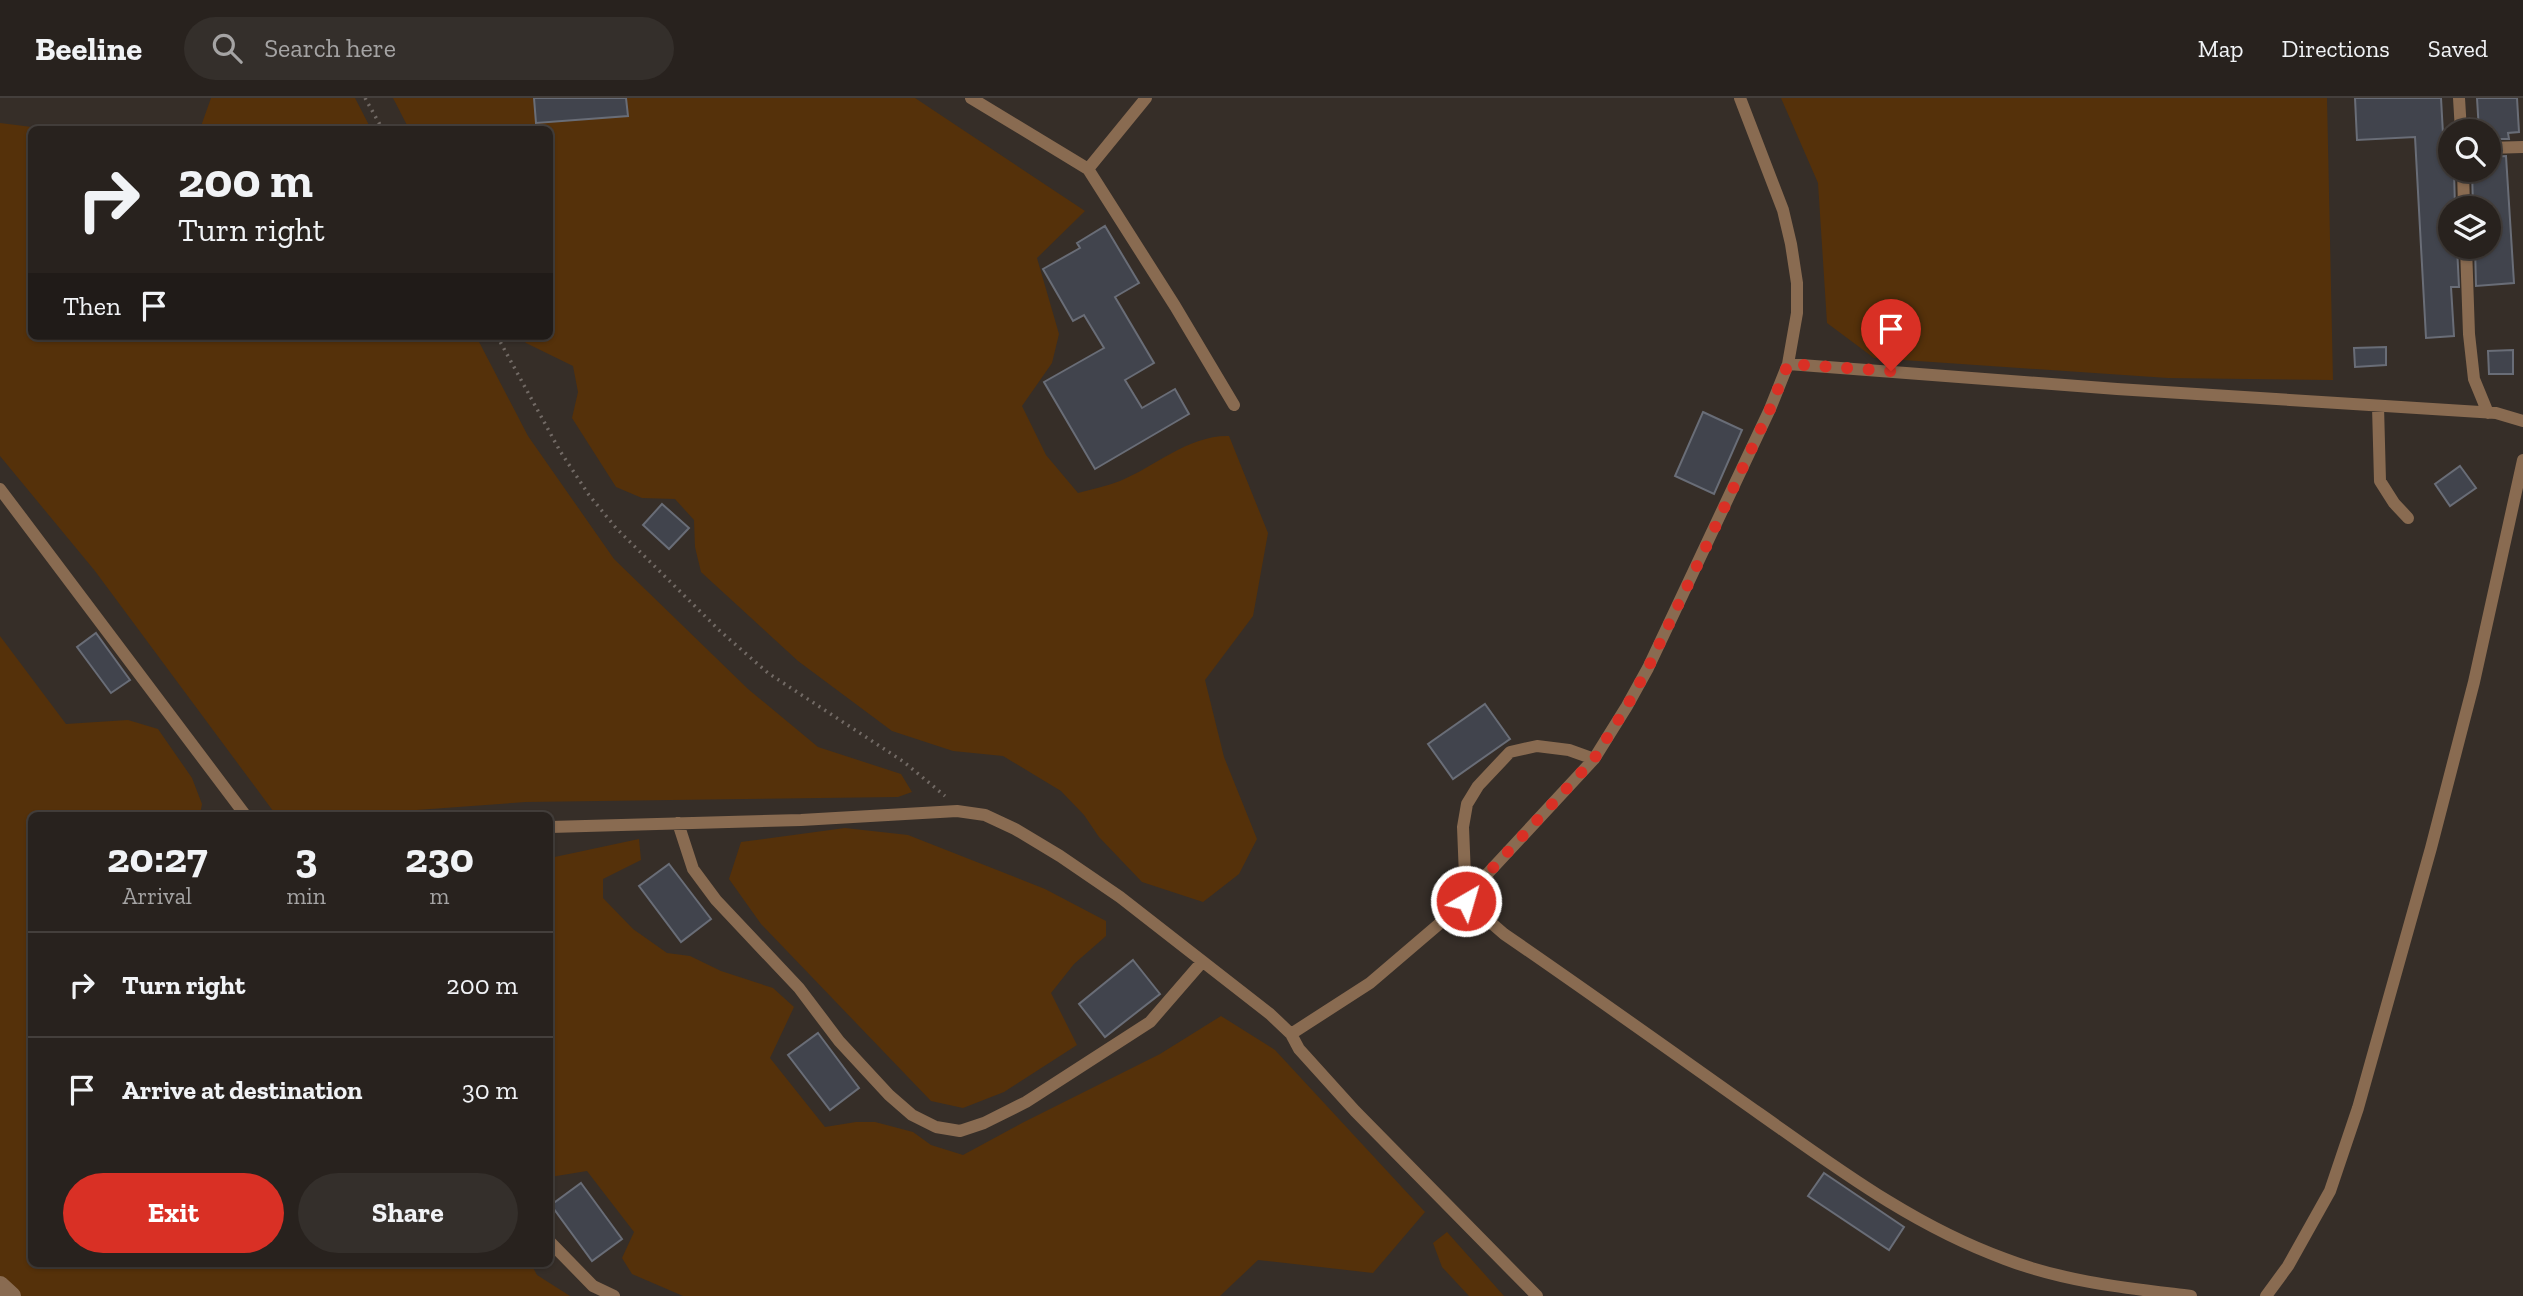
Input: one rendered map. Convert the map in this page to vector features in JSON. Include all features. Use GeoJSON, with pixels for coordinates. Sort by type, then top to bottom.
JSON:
{"type":"FeatureCollection","features":[{"type":"Feature","properties":{"kind":"street"},"geometry":{"type":"LineString","coordinates":[[0,1285],[12,1296]]}},
{"type":"Feature","properties":{"kind":"lane"},"geometry":{"type":"LineString","coordinates":[[971,98],[1088,169],[1168,294],[1234,405]]}},
{"type":"Feature","properties":{"kind":"lane"},"geometry":{"type":"LineString","coordinates":[[1088,169],[1146,98]]}},
{"type":"Feature","properties":{"kind":"lane"},"geometry":{"type":"LineString","coordinates":[[1291,1034],[1370,983],[1466,901],[1477,885],[1594,759],[1648,668],[1770,409],[1788,364],[1797,313],[1797,283],[1783,210],[1740,98]]}},
{"type":"Feature","properties":{"kind":"lane"},"geometry":{"type":"LineString","coordinates":[[2459,98],[2460,119]]}},
{"type":"Feature","properties":{"kind":"lane"},"geometry":{"type":"LineString","coordinates":[[2501,148],[2523,147]]}},
{"type":"Feature","properties":{"kind":"lane"},"geometry":{"type":"LineString","coordinates":[[2466,259],[2469,334],[2474,379],[2488,413]]}},
{"type":"Feature","properties":{"kind":"lane"},"geometry":{"type":"LineString","coordinates":[[1788,364],[2488,413],[2523,421]]}},
{"type":"Feature","properties":{"kind":"lane"},"geometry":{"type":"LineString","coordinates":[[2378,406],[2380,481],[2394,503],[2408,518]]}},
{"type":"Feature","properties":{"kind":"lane"},"geometry":{"type":"LineString","coordinates":[[2266,1296],[2288,1266],[2330,1191],[2358,1108],[2431,848],[2474,681],[2523,460]]}},
{"type":"Feature","properties":{"kind":"lane"},"geometry":{"type":"LineString","coordinates":[[0,489],[243,812]]}},
{"type":"Feature","properties":{"kind":"lane"},"geometry":{"type":"LineString","coordinates":[[1594,759],[1569,750],[1537,746],[1510,752],[1478,786],[1467,804],[1463,827],[1466,901],[1504,934],[1859,1183],[1937,1231],[2006,1260],[2048,1273],[2089,1283],[2191,1296]]}},
{"type":"Feature","properties":{"kind":"lane"},"geometry":{"type":"LineString","coordinates":[[553,827],[957,811],[985,815],[1015,829],[1120,897],[1269,1014],[1291,1034],[1299,1049],[1355,1111],[1536,1296]]}},
{"type":"Feature","properties":{"kind":"lane"},"geometry":{"type":"LineString","coordinates":[[678,823],[693,869],[716,900],[799,988],[839,1041],[889,1095],[912,1115],[936,1127],[960,1130],[984,1123],[1026,1102],[1150,1022],[1202,962]]}},
{"type":"Feature","properties":{"kind":"lane"},"geometry":{"type":"LineString","coordinates":[[553,1245],[593,1286],[614,1296]]}},
{"type":"Feature","properties":{"kind":"path"},"geometry":{"type":"LineString","coordinates":[[365,98],[381,126]]}},
{"type":"Feature","properties":{"kind":"path"},"geometry":{"type":"LineString","coordinates":[[499,340],[560,451],[589,495],[616,528],[720,631],[768,673],[904,762],[941,791],[957,811]]}},
{"type":"Feature","properties":{"kind":"shaded area"},"geometry":{"type":"Polygon","coordinates":[[[211,98],[355,98],[369,126],[201,126],[211,98]]]}},
{"type":"Feature","properties":{"kind":"shaded area"},"geometry":{"type":"Polygon","coordinates":[[[393,98],[915,98],[1085,211],[1037,258],[1059,334],[1052,363],[1022,406],[1046,455],[1078,493],[1120,481],[1200,440],[1229,436],[1268,533],[1253,616],[1205,680],[1224,757],[1257,839],[1239,874],[1203,902],[1142,882],[1099,837],[1084,815],[1061,791],[1003,756],[953,751],[892,731],[798,661],[701,572],[695,547],[694,520],[675,499],[642,498],[616,487],[572,418],[578,392],[573,366],[523,340],[553,340],[553,126],[407,126],[393,98]]]}},
{"type":"Feature","properties":{"kind":"shaded area"},"geometry":{"type":"Polygon","coordinates":[[[1781,98],[2327,98],[2333,380],[2168,378],[1874,358],[1827,323],[1818,183],[1781,98]]]}},
{"type":"Feature","properties":{"kind":"shaded area"},"geometry":{"type":"Polygon","coordinates":[[[0,123],[28,126],[28,340],[478,340],[528,436],[614,559],[748,689],[818,747],[901,774],[912,792],[898,797],[526,802],[400,812],[274,812],[95,571],[0,456],[0,123]]]}},
{"type":"Feature","properties":{"kind":"shaded area"},"geometry":{"type":"Polygon","coordinates":[[[0,636],[66,724],[128,720],[158,729],[192,778],[202,804],[201,812],[28,812],[28,1267],[533,1267],[537,1275],[570,1296],[0,1296],[0,636]]]}},
{"type":"Feature","properties":{"kind":"shaded area"},"geometry":{"type":"Polygon","coordinates":[[[845,828],[908,835],[1045,889],[1106,921],[1106,936],[1074,964],[1051,993],[1077,1045],[1004,1092],[963,1108],[931,1101],[761,924],[729,879],[741,842],[845,828]]]}},
{"type":"Feature","properties":{"kind":"shaded area"},"geometry":{"type":"Polygon","coordinates":[[[639,839],[641,860],[603,879],[603,898],[633,929],[667,953],[690,956],[721,971],[773,988],[794,1007],[770,1058],[825,1127],[875,1122],[913,1132],[931,1145],[963,1155],[1160,1054],[1221,1016],[1275,1050],[1425,1212],[1373,1273],[1258,1260],[1220,1296],[683,1296],[632,1274],[622,1258],[634,1232],[587,1171],[553,1177],[553,857],[639,839]]]}},
{"type":"Feature","properties":{"kind":"shaded area"},"geometry":{"type":"Polygon","coordinates":[[[1447,1232],[1504,1296],[1469,1296],[1442,1267],[1433,1243],[1447,1232]]]}},
{"type":"Feature","properties":{"kind":"building"},"geometry":{"type":"Polygon","coordinates":[[[534,98],[626,98],[628,116],[536,123],[534,98]]]}},
{"type":"Feature","properties":{"kind":"building"},"geometry":{"type":"Polygon","coordinates":[[[2355,98],[2441,98],[2442,119],[2438,119],[2438,182],[2454,182],[2455,196],[2438,196],[2438,259],[2458,259],[2459,287],[2451,287],[2454,336],[2426,338],[2415,137],[2357,140],[2355,98]]]}},
{"type":"Feature","properties":{"kind":"building"},"geometry":{"type":"Polygon","coordinates":[[[2477,98],[2517,98],[2519,132],[2508,133],[2509,139],[2501,139],[2501,119],[2478,119],[2477,98]]]}},
{"type":"Feature","properties":{"kind":"building"},"geometry":{"type":"Polygon","coordinates":[[[2501,156],[2506,156],[2514,283],[2476,286],[2475,259],[2501,259],[2501,196],[2473,196],[2472,182],[2501,182],[2501,156]]]}},
{"type":"Feature","properties":{"kind":"building"},"geometry":{"type":"Polygon","coordinates":[[[1105,226],[1139,283],[1115,297],[1154,363],[1125,380],[1142,408],[1175,389],[1189,414],[1095,469],[1044,382],[1104,348],[1084,315],[1073,321],[1043,269],[1080,248],[1077,243],[1105,226]]]}},
{"type":"Feature","properties":{"kind":"building"},"geometry":{"type":"Polygon","coordinates":[[[2386,347],[2386,365],[2355,367],[2354,348],[2386,347]]]}},
{"type":"Feature","properties":{"kind":"building"},"geometry":{"type":"Polygon","coordinates":[[[2513,350],[2513,374],[2489,374],[2488,351],[2513,350]]]}},
{"type":"Feature","properties":{"kind":"building"},"geometry":{"type":"Polygon","coordinates":[[[1703,412],[1742,430],[1714,494],[1675,476],[1703,412]]]}},
{"type":"Feature","properties":{"kind":"building"},"geometry":{"type":"Polygon","coordinates":[[[2460,466],[2476,488],[2450,506],[2435,484],[2460,466]]]}},
{"type":"Feature","properties":{"kind":"building"},"geometry":{"type":"Polygon","coordinates":[[[662,504],[689,528],[669,549],[643,525],[662,504]]]}},
{"type":"Feature","properties":{"kind":"building"},"geometry":{"type":"Polygon","coordinates":[[[96,633],[130,680],[111,693],[77,647],[96,633]]]}},
{"type":"Feature","properties":{"kind":"building"},"geometry":{"type":"Polygon","coordinates":[[[1485,704],[1510,739],[1453,779],[1428,744],[1485,704]]]}},
{"type":"Feature","properties":{"kind":"building"},"geometry":{"type":"Polygon","coordinates":[[[669,864],[711,919],[681,942],[639,886],[669,864]]]}},
{"type":"Feature","properties":{"kind":"building"},"geometry":{"type":"Polygon","coordinates":[[[1133,960],[1160,994],[1105,1037],[1079,1004],[1133,960]]]}},
{"type":"Feature","properties":{"kind":"building"},"geometry":{"type":"Polygon","coordinates":[[[818,1033],[859,1088],[830,1110],[788,1055],[818,1033]]]}},
{"type":"Feature","properties":{"kind":"building"},"geometry":{"type":"Polygon","coordinates":[[[1824,1173],[1904,1227],[1889,1250],[1808,1196],[1824,1173]]]}},
{"type":"Feature","properties":{"kind":"building"},"geometry":{"type":"Polygon","coordinates":[[[581,1183],[622,1239],[592,1261],[553,1208],[553,1204],[581,1183]]]}},
{"type":"Feature","properties":{"kind":"route"},"geometry":{"type":"LineString","coordinates":[[1466,901],[1477,885],[1594,759],[1627,706],[1704,551],[1788,364],[1891,371]]}}]}
